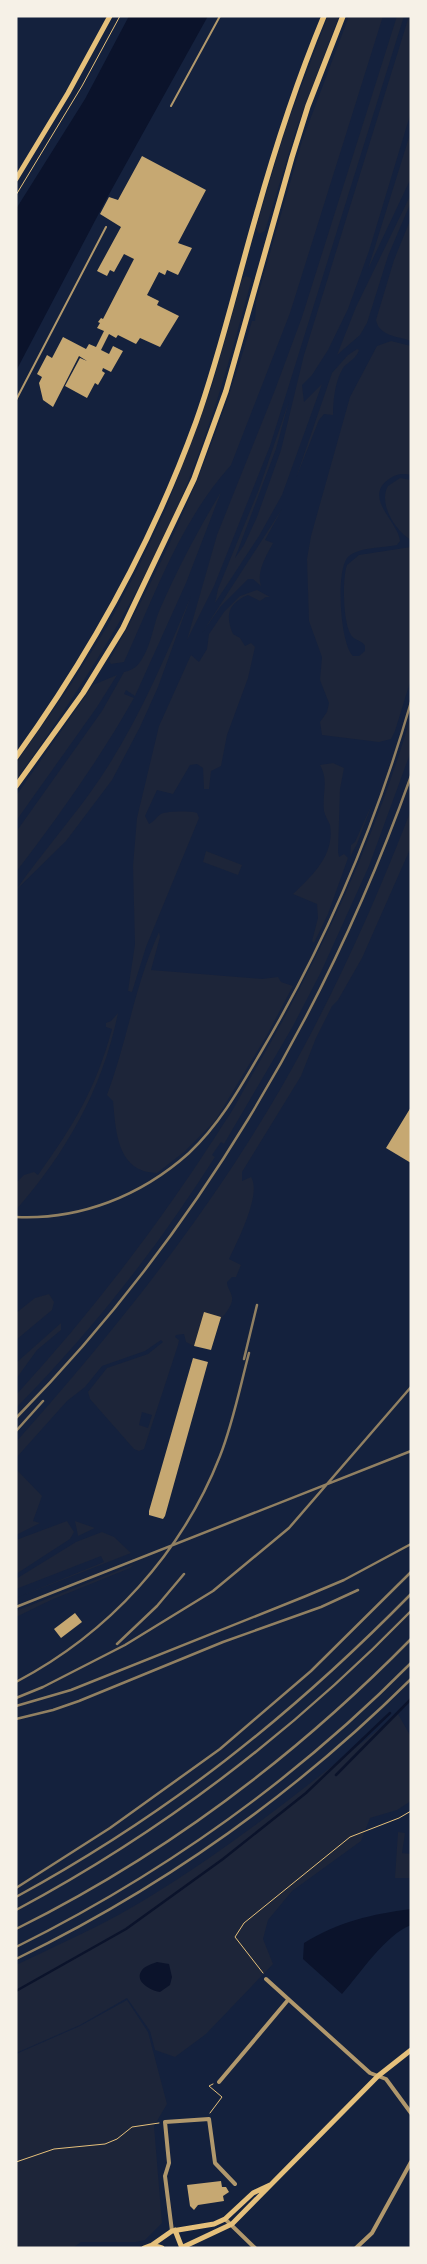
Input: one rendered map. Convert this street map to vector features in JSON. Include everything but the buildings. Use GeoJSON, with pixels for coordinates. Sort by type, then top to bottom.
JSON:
{"type":"FeatureCollection","features":[{"type":"Feature","properties":{"kind":"main road"},"geometry":{"type":"LineString","coordinates":[[16,179],[73,86],[110,16]]}},
{"type":"Feature","properties":{"kind":"main road"},"geometry":{"type":"LineString","coordinates":[[16,757],[64,690],[103,625],[137,561],[167,496],[211,377],[258,207],[288,109],[324,16]]}},
{"type":"Feature","properties":{"kind":"main road"},"geometry":{"type":"LineString","coordinates":[[16,786],[83,693],[123,628],[194,478],[226,391],[292,156],[308,106],[343,16]]}},
{"type":"Feature","properties":{"kind":"main road"},"geometry":{"type":"LineString","coordinates":[[174,2231],[181,2248],[189,2246],[232,2224],[378,2076],[411,2050]]}},
{"type":"Feature","properties":{"kind":"main road"},"geometry":{"type":"LineString","coordinates":[[144,2248],[174,2231],[214,2224],[225,2219],[253,2193],[273,2184]]}},
{"type":"Feature","properties":{"kind":"main road"},"geometry":{"type":"LineString","coordinates":[[152,2245],[162,2248]]}},
{"type":"Feature","properties":{"kind":"street"},"geometry":{"type":"LineString","coordinates":[[266,1979],[370,2073],[386,2079],[411,2113]]}},
{"type":"Feature","properties":{"kind":"street"},"geometry":{"type":"LineString","coordinates":[[219,2082],[288,2000]]}},
{"type":"Feature","properties":{"kind":"street"},"geometry":{"type":"LineString","coordinates":[[174,2231],[165,2176],[169,2163],[165,2122],[210,2119],[215,2163],[235,2184]]}},
{"type":"Feature","properties":{"kind":"street"},"geometry":{"type":"LineString","coordinates":[[356,2248],[372,2232],[411,2162]]}},
{"type":"Feature","properties":{"kind":"street"},"geometry":{"type":"LineString","coordinates":[[225,2219],[255,2248]]}},
{"type":"Feature","properties":{"kind":"lane"},"geometry":{"type":"LineString","coordinates":[[171,106],[220,16]]}},
{"type":"Feature","properties":{"kind":"lane"},"geometry":{"type":"LineString","coordinates":[[16,400],[106,227]]}},
{"type":"Feature","properties":{"kind":"path"},"geometry":{"type":"LineString","coordinates":[[16,195],[82,86],[120,16]]}},
{"type":"Feature","properties":{"kind":"path"},"geometry":{"type":"LineString","coordinates":[[266,1979],[235,1937],[252,1916],[350,1837],[399,1818],[411,1811]]}},
{"type":"Feature","properties":{"kind":"path"},"geometry":{"type":"LineString","coordinates":[[209,2086],[222,2096],[211,2110],[210,2119]]}},
{"type":"Feature","properties":{"kind":"path"},"geometry":{"type":"LineString","coordinates":[[16,2162],[49,2150],[105,2144],[118,2139],[132,2127],[165,2122]]}},
{"type":"Feature","properties":{"kind":"shaded area"},"geometry":{"type":"Polygon","coordinates":[[[129,16],[208,16],[107,198],[16,371],[16,209],[85,99],[129,16]]]}},
{"type":"Feature","properties":{"kind":"shaded area"},"geometry":{"type":"Polygon","coordinates":[[[328,16],[339,16],[296,130],[265,231],[259,234],[256,228],[286,127],[328,16]]]}},
{"type":"Feature","properties":{"kind":"shaded area"},"geometry":{"type":"Polygon","coordinates":[[[349,16],[383,16],[290,313],[231,465],[213,486],[183,534],[158,584],[124,662],[111,664],[109,661],[152,579],[191,495],[224,409],[252,321],[255,321],[256,302],[302,141],[349,16]]]}},
{"type":"Feature","properties":{"kind":"shaded area"},"geometry":{"type":"Polygon","coordinates":[[[397,16],[404,16],[270,446],[214,586],[187,640],[217,535],[302,317],[397,16]]]}},
{"type":"Feature","properties":{"kind":"shaded area"},"geometry":{"type":"Polygon","coordinates":[[[409,16],[411,16],[411,112],[369,251],[348,309],[328,350],[312,375],[302,385],[304,402],[322,384],[282,495],[259,536],[215,603],[218,589],[259,489],[289,401],[276,449],[235,558],[244,545],[257,517],[281,450],[304,355],[409,16]]]}},
{"type":"Feature","properties":{"kind":"shaded area"},"geometry":{"type":"Polygon","coordinates":[[[411,131],[411,178],[368,269],[411,131]]]}},
{"type":"Feature","properties":{"kind":"shaded area"},"geometry":{"type":"Polygon","coordinates":[[[411,194],[411,202],[388,256],[367,323],[360,335],[337,355],[356,307],[411,194]]]}},
{"type":"Feature","properties":{"kind":"shaded area"},"geometry":{"type":"Polygon","coordinates":[[[411,218],[411,341],[385,332],[376,320],[394,260],[411,218]]]}},
{"type":"Feature","properties":{"kind":"shaded area"},"geometry":{"type":"Polygon","coordinates":[[[246,276],[251,278],[251,282],[226,370],[208,428],[175,513],[141,583],[103,650],[61,716],[16,780],[16,763],[68,689],[108,625],[166,509],[212,386],[242,279],[246,276]]]}},
{"type":"Feature","properties":{"kind":"shaded area"},"geometry":{"type":"Polygon","coordinates":[[[391,341],[411,346],[411,475],[399,474],[392,477],[382,486],[379,494],[380,502],[394,526],[400,541],[397,545],[365,549],[349,556],[342,575],[341,589],[342,622],[345,637],[353,656],[359,656],[365,651],[365,646],[351,635],[346,621],[344,580],[347,565],[359,555],[411,547],[411,679],[391,739],[379,742],[322,735],[320,722],[327,712],[329,703],[320,680],[322,657],[309,621],[307,559],[311,536],[350,397],[377,346],[391,341]]]}},
{"type":"Feature","properties":{"kind":"shaded area"},"geometry":{"type":"Polygon","coordinates":[[[357,349],[359,350],[356,355],[343,368],[338,379],[333,415],[324,414],[319,420],[296,478],[332,373],[348,355],[357,349]]]}},
{"type":"Feature","properties":{"kind":"shaded area"},"geometry":{"type":"Polygon","coordinates":[[[400,478],[411,480],[411,540],[394,523],[385,500],[388,486],[400,478]]]}},
{"type":"Feature","properties":{"kind":"shaded area"},"geometry":{"type":"Polygon","coordinates":[[[221,492],[186,583],[135,696],[126,690],[124,694],[134,698],[78,788],[16,872],[16,832],[102,711],[124,672],[134,668],[142,659],[148,647],[160,609],[174,579],[196,535],[221,492]]]}},
{"type":"Feature","properties":{"kind":"shaded area"},"geometry":{"type":"Polygon","coordinates":[[[282,509],[265,540],[273,543],[261,569],[261,586],[253,579],[248,579],[221,606],[202,633],[282,509]]]}},
{"type":"Feature","properties":{"kind":"shaded area"},"geometry":{"type":"Polygon","coordinates":[[[257,590],[270,597],[260,601],[248,595],[233,605],[230,610],[229,620],[233,634],[240,638],[245,646],[251,643],[255,647],[248,678],[227,735],[221,766],[211,771],[209,789],[204,789],[203,768],[197,764],[190,765],[173,794],[157,790],[145,816],[149,824],[161,814],[169,812],[194,812],[197,813],[199,818],[146,947],[132,992],[128,991],[135,944],[133,866],[137,818],[159,726],[191,655],[199,662],[207,649],[209,634],[224,612],[240,596],[257,590]]]}},
{"type":"Feature","properties":{"kind":"shaded area"},"geometry":{"type":"Polygon","coordinates":[[[191,596],[158,687],[140,727],[112,780],[66,841],[16,890],[70,820],[115,755],[150,688],[191,596]]]}},
{"type":"Feature","properties":{"kind":"shaded area"},"geometry":{"type":"Polygon","coordinates":[[[117,675],[97,707],[16,821],[16,796],[93,685],[117,675]]]}},
{"type":"Feature","properties":{"kind":"shaded area"},"geometry":{"type":"Polygon","coordinates":[[[411,716],[411,751],[369,866],[321,972],[293,1026],[224,1144],[221,1142],[212,1155],[215,1157],[147,1256],[97,1319],[16,1408],[16,1395],[73,1330],[153,1228],[230,1115],[322,945],[380,809],[411,716]]]}},
{"type":"Feature","properties":{"kind":"shaded area"},"geometry":{"type":"Polygon","coordinates":[[[333,763],[344,768],[340,789],[338,852],[339,857],[344,854],[348,858],[328,914],[314,943],[312,941],[318,918],[317,904],[293,894],[308,880],[320,864],[329,846],[331,836],[330,825],[324,811],[325,782],[320,765],[333,763]]]}},
{"type":"Feature","properties":{"kind":"shaded area"},"geometry":{"type":"Polygon","coordinates":[[[372,804],[350,857],[351,845],[355,842],[372,804]]]}},
{"type":"Feature","properties":{"kind":"shaded area"},"geometry":{"type":"Polygon","coordinates":[[[411,810],[411,847],[362,958],[338,1000],[332,1006],[316,1038],[301,1076],[242,1172],[242,1181],[251,1177],[254,1185],[247,1218],[229,1259],[241,1265],[236,1277],[232,1277],[227,1282],[232,1302],[218,1323],[194,1346],[186,1342],[184,1334],[176,1335],[175,1337],[179,1340],[178,1345],[144,1449],[139,1451],[134,1449],[90,1399],[88,1392],[107,1368],[148,1354],[163,1342],[161,1340],[145,1351],[102,1366],[85,1387],[67,1401],[16,1458],[16,1442],[158,1272],[222,1182],[252,1135],[281,1088],[318,1021],[367,917],[411,810]],[[142,1412],[139,1425],[148,1428],[152,1415],[142,1412]]]}},
{"type":"Feature","properties":{"kind":"shaded area"},"geometry":{"type":"Polygon","coordinates":[[[206,851],[242,865],[238,875],[203,862],[206,851]]]}},
{"type":"Feature","properties":{"kind":"shaded area"},"geometry":{"type":"Polygon","coordinates":[[[159,932],[160,937],[151,970],[262,979],[278,977],[281,982],[293,986],[267,1035],[215,1121],[184,1152],[157,1173],[144,1171],[134,1166],[126,1158],[118,1137],[113,1101],[107,1095],[137,992],[159,932]]]}},
{"type":"Feature","properties":{"kind":"shaded area"},"geometry":{"type":"Polygon","coordinates":[[[118,1013],[103,1067],[80,1118],[51,1166],[16,1210],[16,1183],[24,1175],[34,1172],[38,1175],[73,1122],[91,1088],[106,1050],[112,1029],[106,1027],[106,1023],[111,1021],[118,1013]]]}},
{"type":"Feature","properties":{"kind":"shaded area"},"geometry":{"type":"Polygon","coordinates":[[[49,1294],[54,1302],[52,1310],[16,1340],[16,1313],[35,1298],[49,1294]]]}},
{"type":"Feature","properties":{"kind":"shaded area"},"geometry":{"type":"Polygon","coordinates":[[[61,1323],[61,1330],[37,1350],[16,1379],[16,1363],[61,1323]]]}},
{"type":"Feature","properties":{"kind":"shaded area"},"geometry":{"type":"Polygon","coordinates":[[[16,1469],[42,1496],[33,1521],[40,1523],[16,1535],[16,1469]]]}},
{"type":"Feature","properties":{"kind":"shaded area"},"geometry":{"type":"Polygon","coordinates":[[[67,1521],[74,1532],[70,1539],[16,1574],[16,1540],[67,1521]]]}},
{"type":"Feature","properties":{"kind":"shaded area"},"geometry":{"type":"Polygon","coordinates":[[[75,1521],[95,1528],[78,1536],[75,1521]]]}},
{"type":"Feature","properties":{"kind":"shaded area"},"geometry":{"type":"Polygon","coordinates":[[[102,1532],[114,1537],[131,1553],[16,1598],[104,1562],[101,1556],[16,1589],[16,1579],[76,1542],[102,1532]]]}},
{"type":"Feature","properties":{"kind":"shaded area"},"geometry":{"type":"Polygon","coordinates":[[[135,1564],[130,1568],[51,1600],[16,1617],[16,1611],[135,1564]]]}},
{"type":"Feature","properties":{"kind":"shaded area"},"geometry":{"type":"Polygon","coordinates":[[[398,1714],[411,1737],[411,1801],[397,1810],[370,1818],[361,1841],[292,1891],[268,1920],[263,1939],[273,1964],[206,2034],[175,2057],[155,2050],[150,2031],[127,1998],[80,2025],[16,2053],[16,1965],[122,1913],[159,1891],[264,1819],[398,1714]]]}},
{"type":"Feature","properties":{"kind":"shaded area"},"geometry":{"type":"Polygon","coordinates":[[[398,1832],[405,1833],[402,1853],[411,1854],[411,1878],[395,1878],[398,1832]]]}},
{"type":"Feature","properties":{"kind":"shaded area"},"geometry":{"type":"Polygon","coordinates":[[[411,1909],[411,1925],[401,1930],[382,1946],[342,1994],[303,1959],[304,1943],[317,1936],[343,1924],[369,1916],[411,1909]]]}},
{"type":"Feature","properties":{"kind":"shaded area"},"geometry":{"type":"Polygon","coordinates":[[[157,1962],[169,1964],[172,1977],[170,1985],[160,1992],[148,1988],[140,1978],[143,1969],[157,1962]]]}},
{"type":"Feature","properties":{"kind":"shaded area"},"geometry":{"type":"Polygon","coordinates":[[[127,2000],[148,2032],[167,2104],[154,2126],[162,2223],[145,2240],[136,2242],[81,2242],[73,2248],[16,2248],[16,2054],[80,2026],[127,2000]]]}},
{"type":"Feature","properties":{"kind":"waterway"},"geometry":{"type":"LineString","coordinates":[[336,1775],[411,1699]]}},
{"type":"Feature","properties":{"kind":"waterway"},"geometry":{"type":"LineString","coordinates":[[16,1991],[126,1929],[223,1859],[306,1793],[390,1713]]}},
{"type":"Feature","properties":{"kind":"railway"},"geometry":{"type":"LineString","coordinates":[[16,1217],[40,1217],[63,1214],[109,1202],[130,1193],[151,1182],[189,1153],[220,1118],[285,1010],[328,925],[382,793],[411,702]]}},
{"type":"Feature","properties":{"kind":"railway"},"geometry":{"type":"LineString","coordinates":[[16,1418],[81,1348],[141,1275],[197,1199],[248,1119],[296,1036],[338,951],[377,865],[411,776]]}},
{"type":"Feature","properties":{"kind":"railway"},"geometry":{"type":"LineString","coordinates":[[244,1359],[257,1305]]}},
{"type":"Feature","properties":{"kind":"railway"},"geometry":{"type":"LineString","coordinates":[[16,1682],[82,1640],[139,1587],[163,1557],[185,1525],[204,1492],[220,1456],[233,1418],[249,1353]]}},
{"type":"Feature","properties":{"kind":"railway"},"geometry":{"type":"LineString","coordinates":[[16,1698],[43,1687],[125,1645],[213,1591],[289,1528],[411,1387]]}},
{"type":"Feature","properties":{"kind":"railway"},"geometry":{"type":"LineString","coordinates":[[16,1431],[43,1401]]}},
{"type":"Feature","properties":{"kind":"railway"},"geometry":{"type":"LineString","coordinates":[[16,1607],[411,1451]]}},
{"type":"Feature","properties":{"kind":"railway"},"geometry":{"type":"LineString","coordinates":[[16,1706],[71,1690],[306,1596],[344,1580],[411,1544]]}},
{"type":"Feature","properties":{"kind":"railway"},"geometry":{"type":"LineString","coordinates":[[16,1888],[110,1828],[220,1749],[311,1671],[411,1572]]}},
{"type":"Feature","properties":{"kind":"railway"},"geometry":{"type":"LineString","coordinates":[[117,1644],[157,1606],[184,1574]]}},
{"type":"Feature","properties":{"kind":"railway"},"geometry":{"type":"LineString","coordinates":[[16,1719],[53,1710],[79,1701],[223,1642],[321,1607],[358,1590]]}},
{"type":"Feature","properties":{"kind":"railway"},"geometry":{"type":"LineString","coordinates":[[16,1897],[125,1832],[225,1760],[320,1682],[411,1594]]}},
{"type":"Feature","properties":{"kind":"railway"},"geometry":{"type":"LineString","coordinates":[[16,1910],[124,1847],[225,1776],[274,1738],[321,1697],[411,1611]]}},
{"type":"Feature","properties":{"kind":"railway"},"geometry":{"type":"LineString","coordinates":[[16,1929],[124,1869],[226,1800],[321,1723],[411,1639]]}},
{"type":"Feature","properties":{"kind":"railway"},"geometry":{"type":"LineString","coordinates":[[16,1947],[124,1888],[226,1821],[321,1746],[367,1706],[411,1663]]}},
{"type":"Feature","properties":{"kind":"railway"},"geometry":{"type":"LineString","coordinates":[[16,1959],[123,1901],[225,1835],[321,1761],[411,1679]]}}]}
